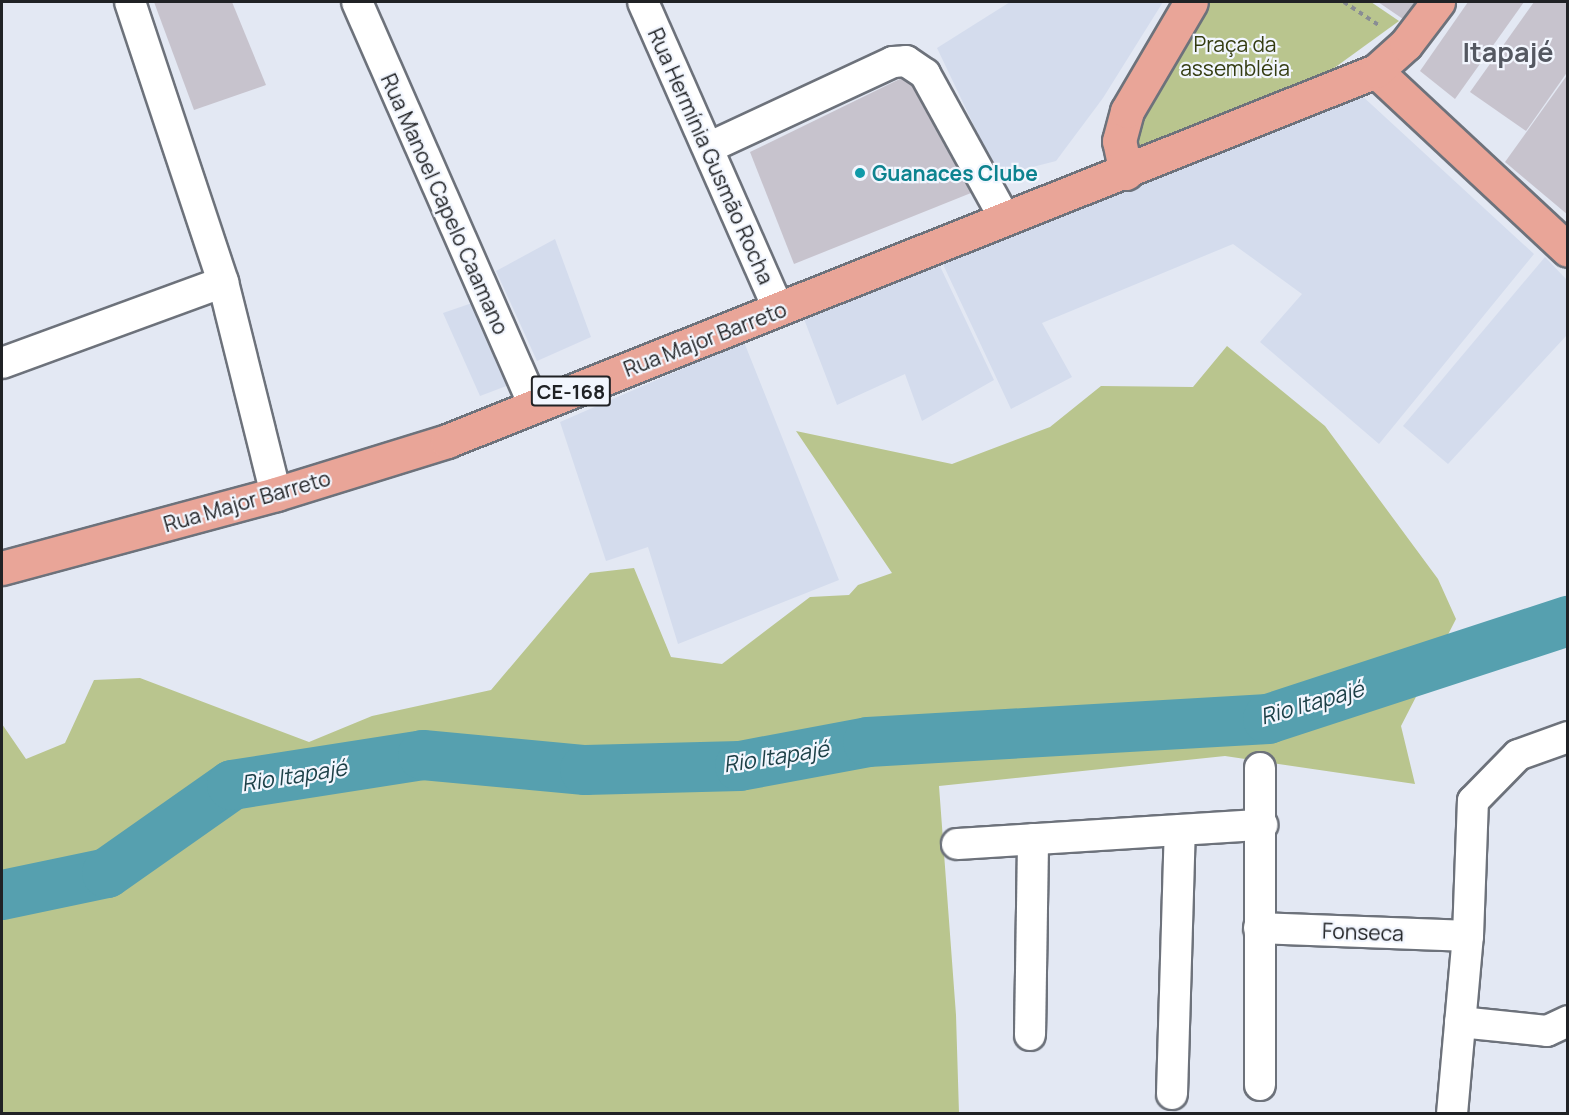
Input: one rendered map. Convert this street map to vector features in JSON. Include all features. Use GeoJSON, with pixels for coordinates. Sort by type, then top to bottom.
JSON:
{"type":"FeatureCollection","features":[{"type":"Feature","properties":{"kind":"main road"},"geometry":{"type":"LineString","coordinates":[[1126,173],[1119,141],[1127,111],[1191,2]]}},
{"type":"Feature","properties":{"kind":"main road","name":"Rua Major Barreto"},"geometry":{"type":"LineString","coordinates":[[2,568],[276,494],[447,441],[1126,173],[1376,71],[1406,44],[1438,2]]}},
{"type":"Feature","properties":{"kind":"main road"},"geometry":{"type":"LineString","coordinates":[[1376,71],[1568,250]]}},
{"type":"Feature","properties":{"kind":"street"},"geometry":{"type":"LineString","coordinates":[[130,2],[223,282],[276,494]]}},
{"type":"Feature","properties":{"kind":"street","name":"Rua Manoel Capelo Caamano"},"geometry":{"type":"LineString","coordinates":[[357,2],[534,406]]}},
{"type":"Feature","properties":{"kind":"street","name":"Rua Hermínia Gusmão Rocha"},"geometry":{"type":"LineString","coordinates":[[643,2],[710,147],[779,310]]}},
{"type":"Feature","properties":{"kind":"street"},"geometry":{"type":"LineString","coordinates":[[710,147],[893,62],[906,61],[915,64],[925,74],[1005,219]]}},
{"type":"Feature","properties":{"kind":"street"},"geometry":{"type":"LineString","coordinates":[[2,363],[223,282]]}},
{"type":"Feature","properties":{"kind":"street"},"geometry":{"type":"LineString","coordinates":[[1452,1113],[1468,936],[1473,801],[1518,755],[1568,737]]}},
{"type":"Feature","properties":{"kind":"street"},"geometry":{"type":"LineString","coordinates":[[1260,768],[1262,825],[1259,928],[1260,1085]]}},
{"type":"Feature","properties":{"kind":"street"},"geometry":{"type":"LineString","coordinates":[[957,844],[1262,825]]}},
{"type":"Feature","properties":{"kind":"street"},"geometry":{"type":"LineString","coordinates":[[1172,1094],[1180,830]]}},
{"type":"Feature","properties":{"kind":"street"},"geometry":{"type":"LineString","coordinates":[[1030,1035],[1033,838]]}},
{"type":"Feature","properties":{"kind":"street","name":"Fonseca"},"geometry":{"type":"LineString","coordinates":[[1259,928],[1468,936]]}},
{"type":"Feature","properties":{"kind":"street"},"geometry":{"type":"LineString","coordinates":[[1460,1022],[1547,1031],[1568,1020]]}},
{"type":"Feature","properties":{"kind":"path"},"geometry":{"type":"LineString","coordinates":[[1344,2],[1406,44]]}},
{"type":"Feature","properties":{"kind":"shaded area"},"geometry":{"type":"Polygon","coordinates":[[[1010,2],[1163,2],[1103,98],[1056,161],[998,176],[937,48],[1010,2]]]}},
{"type":"Feature","properties":{"kind":"shaded area"},"geometry":{"type":"Polygon","coordinates":[[[1359,93],[1534,254],[1379,444],[1260,342],[1302,294],[1233,244],[1042,323],[1072,377],[1011,409],[940,258],[1359,93]]]}},
{"type":"Feature","properties":{"kind":"shaded area"},"geometry":{"type":"Polygon","coordinates":[[[555,239],[591,337],[537,361],[496,271],[555,239]]]}},
{"type":"Feature","properties":{"kind":"shaded area"},"geometry":{"type":"Polygon","coordinates":[[[1545,257],[1567,280],[1567,335],[1448,464],[1403,426],[1545,257]]]}},
{"type":"Feature","properties":{"kind":"shaded area"},"geometry":{"type":"Polygon","coordinates":[[[938,262],[994,380],[922,421],[905,374],[837,405],[804,319],[938,262]]]}},
{"type":"Feature","properties":{"kind":"shaded area"},"geometry":{"type":"Polygon","coordinates":[[[475,302],[509,385],[480,396],[443,313],[475,302]]]}},
{"type":"Feature","properties":{"kind":"shaded area"},"geometry":{"type":"Polygon","coordinates":[[[744,342],[839,580],[678,644],[648,547],[606,561],[560,422],[744,342]]]}},
{"type":"Feature","properties":{"kind":"green space","name":"Praça da assembléia"},"geometry":{"type":"Polygon","coordinates":[[[1204,2],[1371,2],[1399,21],[1319,79],[1135,155],[1124,135],[1204,2]]]}},
{"type":"Feature","properties":{"kind":"green space"},"geometry":{"type":"Polygon","coordinates":[[[1227,346],[1325,426],[1438,579],[1456,619],[1401,726],[1415,784],[1225,756],[939,786],[956,1015],[959,1113],[2,1113],[2,724],[26,759],[65,743],[94,680],[140,678],[309,742],[372,716],[491,690],[590,573],[634,568],[671,657],[722,664],[810,597],[849,595],[858,585],[892,573],[796,431],[952,464],[1050,427],[1101,386],[1193,387],[1227,346]]]}},
{"type":"Feature","properties":{"kind":"building"},"geometry":{"type":"Polygon","coordinates":[[[154,2],[232,2],[266,85],[194,110],[154,2]]]}},
{"type":"Feature","properties":{"kind":"building"},"geometry":{"type":"Polygon","coordinates":[[[1378,2],[1415,2],[1403,19],[1378,2]]]}},
{"type":"Feature","properties":{"kind":"building"},"geometry":{"type":"Polygon","coordinates":[[[1468,2],[1524,2],[1455,99],[1420,71],[1468,2]]]}},
{"type":"Feature","properties":{"kind":"building"},"geometry":{"type":"Polygon","coordinates":[[[1534,2],[1568,2],[1568,71],[1526,131],[1470,92],[1534,2]]]}},
{"type":"Feature","properties":{"kind":"building","name":"Guanaces Clube"},"geometry":{"type":"Polygon","coordinates":[[[912,73],[971,193],[794,264],[750,152],[912,73]]]}},
{"type":"Feature","properties":{"kind":"building"},"geometry":{"type":"Polygon","coordinates":[[[1568,74],[1568,215],[1505,162],[1568,74]]]}},
{"type":"Feature","properties":{"kind":"waterway","name":"Rio Itapajé"},"geometry":{"type":"LineString","coordinates":[[2,895],[107,873],[232,785],[423,755],[585,770],[740,766],[868,742],[1268,719],[1568,621]]}},
{"type":"Feature","properties":{"kind":"place","name":"Guanaces Clube"},"geometry":{"type":"Point","coordinates":[860,173]}},
{"type":"Feature","properties":{"kind":"district","name":"Itapajé"},"geometry":{"type":"Point","coordinates":[1508,52]}}]}
